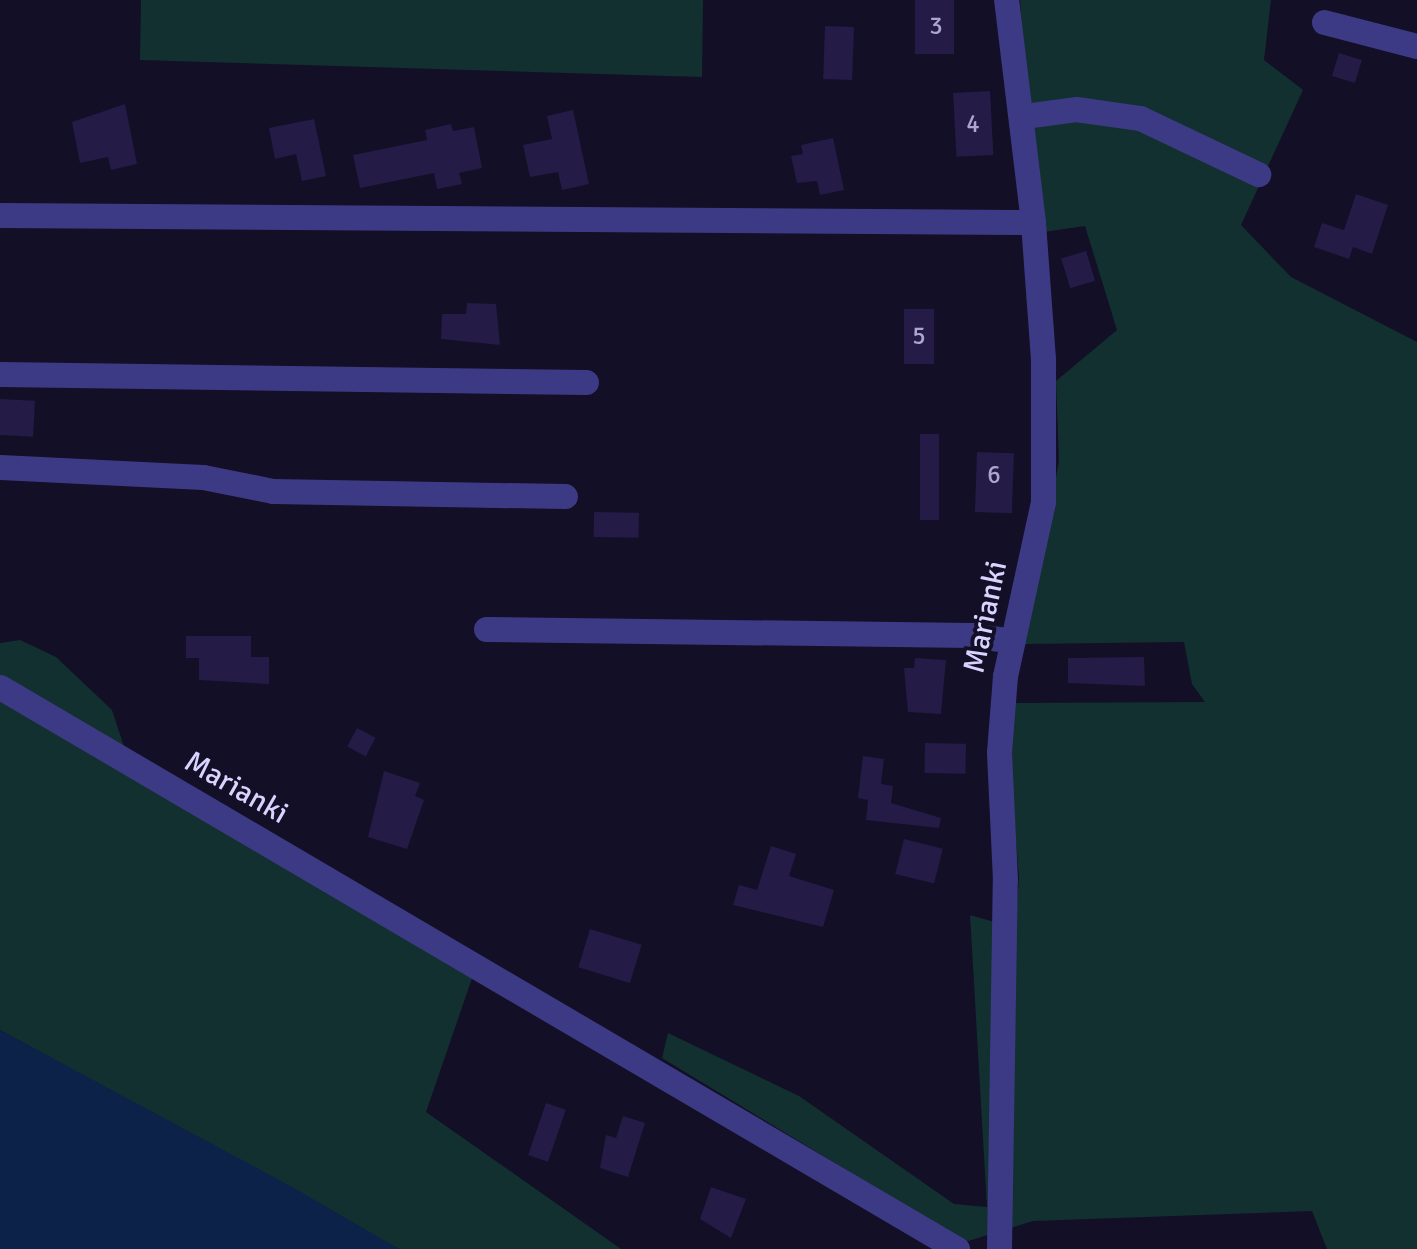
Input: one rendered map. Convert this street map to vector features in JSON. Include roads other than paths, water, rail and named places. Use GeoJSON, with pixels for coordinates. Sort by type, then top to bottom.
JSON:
{"type":"FeatureCollection","features":[{"type":"Feature","properties":{"kind":"street","name":"Marianki"},"geometry":{"type":"LineString","coordinates":[[999,1249],[1006,880],[999,752],[1013,642],[1043,502],[1043,359],[1033,222],[1024,116],[1006,0]]}},
{"type":"Feature","properties":{"kind":"street"},"geometry":{"type":"LineString","coordinates":[[1324,22],[1417,46]]}},
{"type":"Feature","properties":{"kind":"street"},"geometry":{"type":"LineString","coordinates":[[1024,116],[1076,109],[1140,118],[1258,174]]}},
{"type":"Feature","properties":{"kind":"street"},"geometry":{"type":"LineString","coordinates":[[0,215],[1033,222]]}},
{"type":"Feature","properties":{"kind":"street"},"geometry":{"type":"LineString","coordinates":[[0,374],[586,382]]}},
{"type":"Feature","properties":{"kind":"street"},"geometry":{"type":"LineString","coordinates":[[0,466],[203,477],[247,489],[565,496]]}},
{"type":"Feature","properties":{"kind":"street"},"geometry":{"type":"LineString","coordinates":[[486,629],[971,634],[1013,642]]}},
{"type":"Feature","properties":{"kind":"street","name":"Marianki"},"geometry":{"type":"LineString","coordinates":[[0,687],[957,1249]]}},
{"type":"Feature","properties":{"kind":"water"},"geometry":{"type":"Polygon","coordinates":[[[0,1030],[294,1188],[399,1249],[0,1249],[0,1030]]]}}]}
